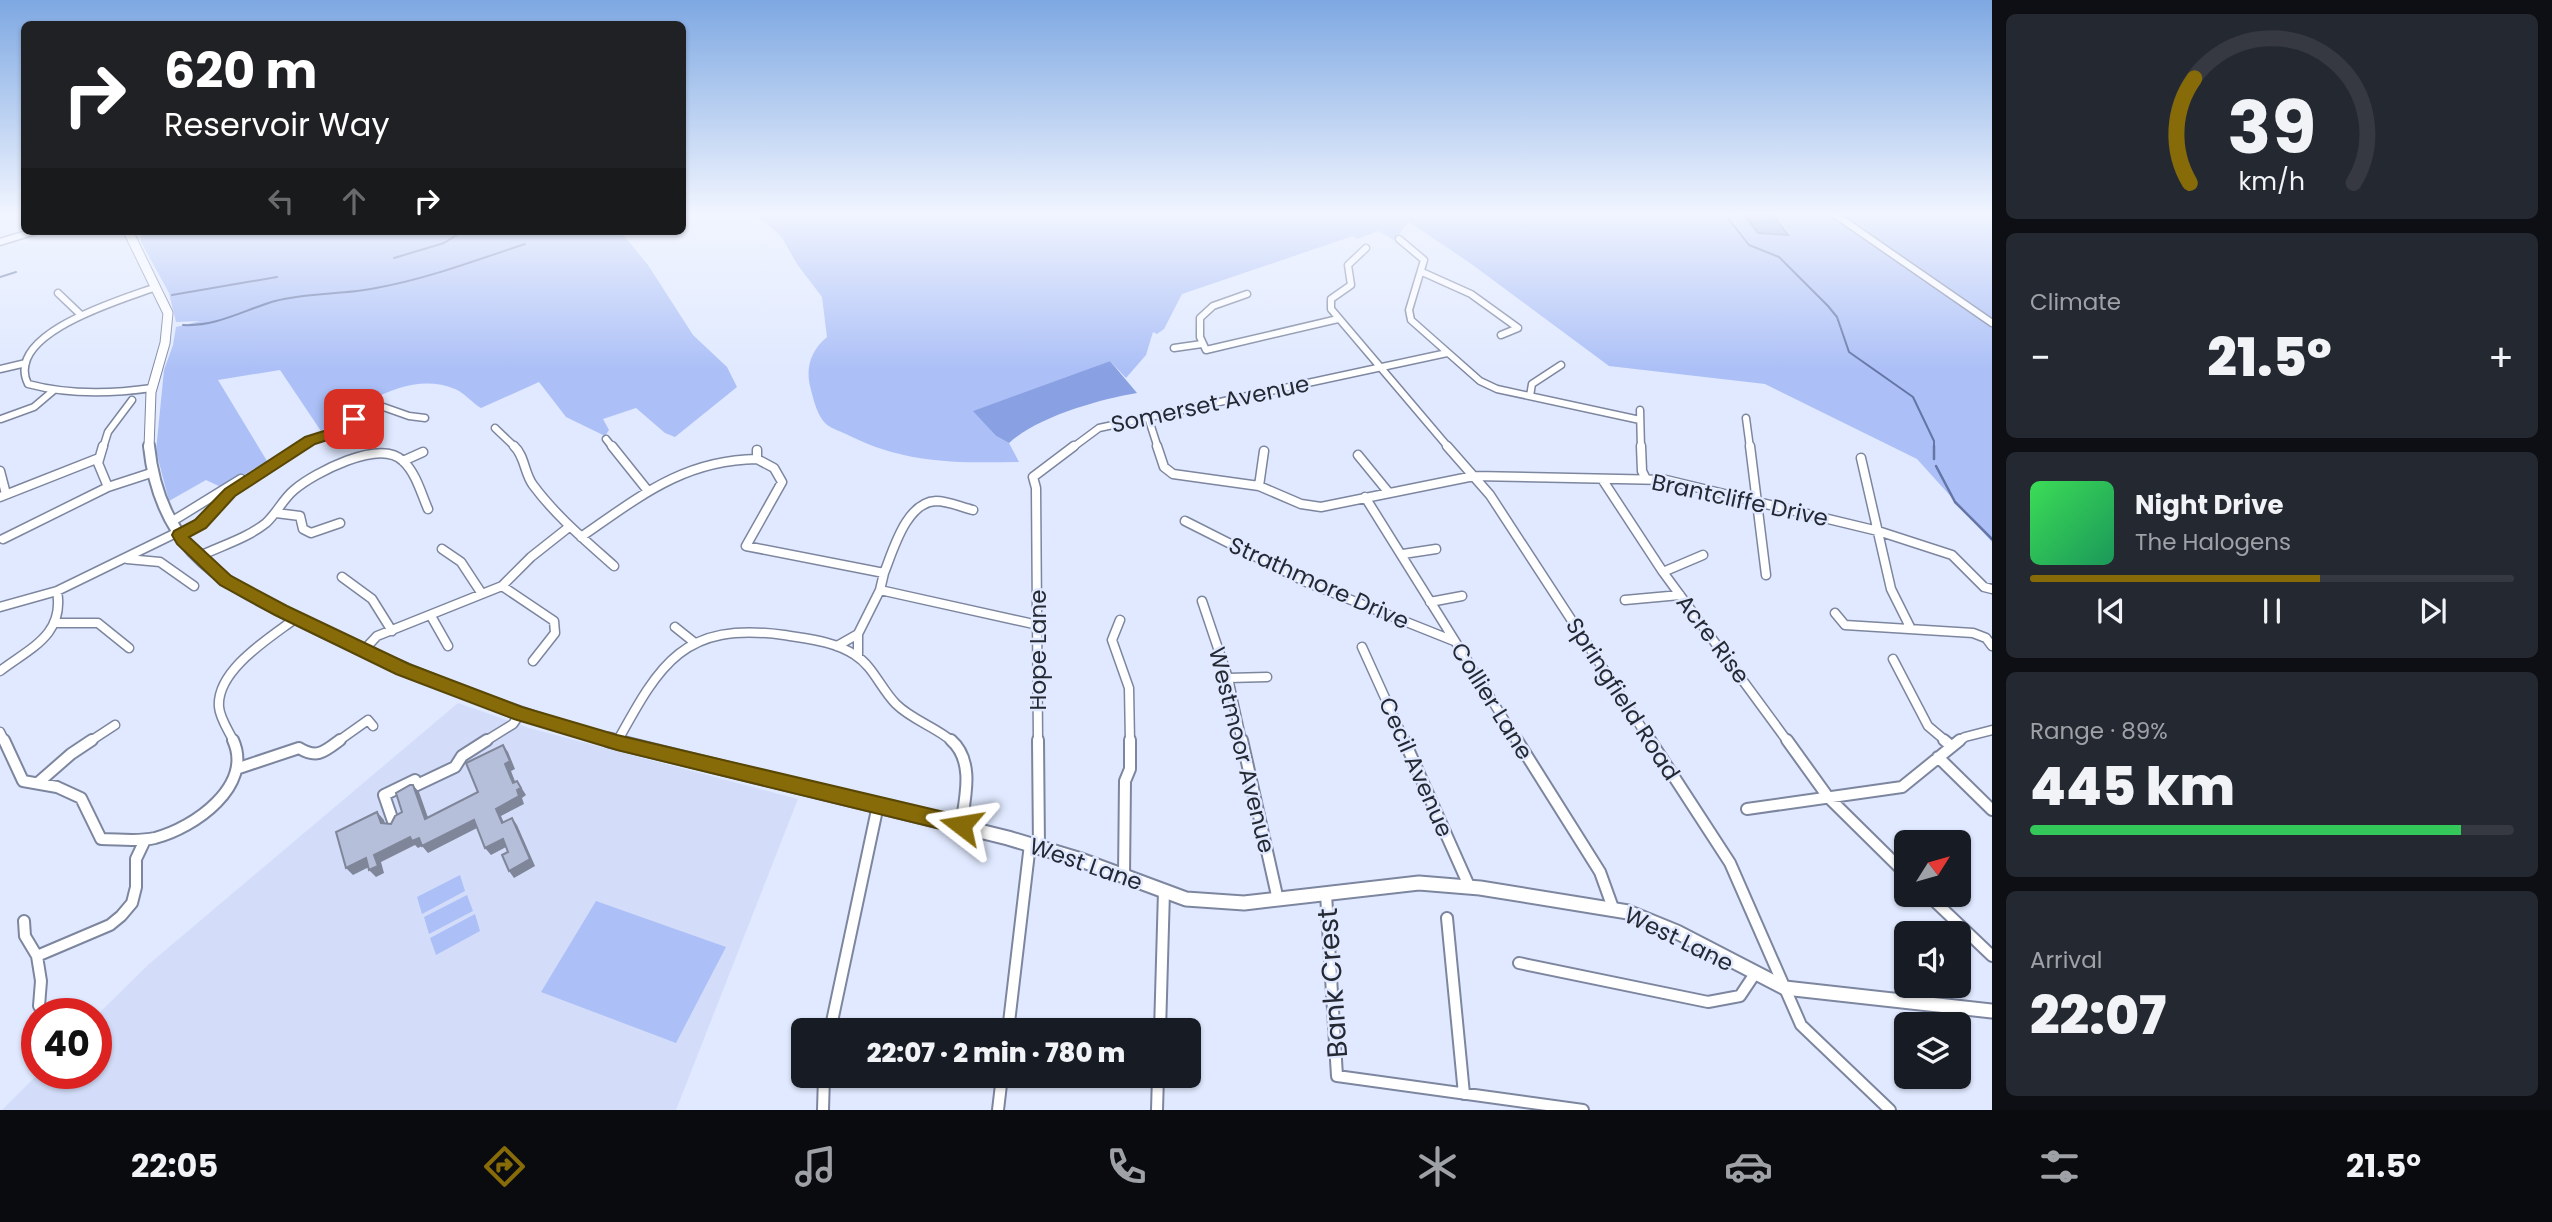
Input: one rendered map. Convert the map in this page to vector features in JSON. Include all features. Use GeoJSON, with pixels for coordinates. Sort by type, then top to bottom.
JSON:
{"type":"FeatureCollection","features":[{"type":"Feature","properties":{"kind":"street","name":"West Lane"},"geometry":{"type":"LineString","coordinates":[[145,265],[167,304],[169,326],[152,388],[148,445],[151,472],[164,510],[176,529],[198,557],[226,580],[296,618],[402,669],[520,714],[617,743],[1034,845],[1185,899],[1237,904],[1389,884],[1427,883],[1470,888],[1613,908],[1644,918],[1692,940],[1754,975],[1785,988],[1992,1011]]}},
{"type":"Feature","properties":{"kind":"street","name":"Springfield Road"},"geometry":{"type":"LineString","coordinates":[[1348,265],[1349,288],[1329,301],[1331,309],[1380,370],[1490,495],[1730,863],[1801,1025],[1890,1110]]}},
{"type":"Feature","properties":{"kind":"street"},"geometry":{"type":"LineString","coordinates":[[1423,265],[1409,306],[1409,316],[1484,384],[1640,420]]}},
{"type":"Feature","properties":{"kind":"street"},"geometry":{"type":"LineString","coordinates":[[1908,265],[1992,323]]}},
{"type":"Feature","properties":{"kind":"street"},"geometry":{"type":"LineString","coordinates":[[1422,272],[1471,294],[1518,328],[1501,335]]}},
{"type":"Feature","properties":{"kind":"street"},"geometry":{"type":"LineString","coordinates":[[152,388],[124,393],[54,390],[28,384],[24,376],[26,363],[43,336],[81,315],[156,288]]}},
{"type":"Feature","properties":{"kind":"street"},"geometry":{"type":"LineString","coordinates":[[58,293],[81,315]]}},
{"type":"Feature","properties":{"kind":"street"},"geometry":{"type":"LineString","coordinates":[[1204,347],[1196,328],[1202,315],[1218,304],[1247,294]]}},
{"type":"Feature","properties":{"kind":"street"},"geometry":{"type":"LineString","coordinates":[[1174,348],[1188,344],[1204,347],[1338,319]]}},
{"type":"Feature","properties":{"kind":"street","name":"Somerset Avenue"},"geometry":{"type":"LineString","coordinates":[[1052,465],[1094,430],[1380,370],[1447,353]]}},
{"type":"Feature","properties":{"kind":"street"},"geometry":{"type":"LineString","coordinates":[[0,369],[26,363]]}},
{"type":"Feature","properties":{"kind":"street"},"geometry":{"type":"LineString","coordinates":[[1530,396],[1532,384],[1561,365]]}},
{"type":"Feature","properties":{"kind":"street"},"geometry":{"type":"LineString","coordinates":[[1,419],[22,414],[54,390]]}},
{"type":"Feature","properties":{"kind":"street"},"geometry":{"type":"LineString","coordinates":[[176,529],[200,524],[230,492],[310,441],[332,434],[386,399]]}},
{"type":"Feature","properties":{"kind":"street"},"geometry":{"type":"LineString","coordinates":[[108,487],[102,476],[99,458],[108,432],[132,400]]}},
{"type":"Feature","properties":{"kind":"street"},"geometry":{"type":"LineString","coordinates":[[375,404],[409,416],[425,418]]}},
{"type":"Feature","properties":{"kind":"street"},"geometry":{"type":"LineString","coordinates":[[1640,410],[1642,471],[1646,479]]}},
{"type":"Feature","properties":{"kind":"street","name":"Brantcliffe Drive"},"geometry":{"type":"LineString","coordinates":[[1148,417],[1164,467],[1172,474],[1259,486],[1315,507],[1474,476],[1666,480],[1878,531],[1952,555],[1984,587],[1992,589]]}},
{"type":"Feature","properties":{"kind":"street"},"geometry":{"type":"LineString","coordinates":[[1746,418],[1766,575]]}},
{"type":"Feature","properties":{"kind":"street"},"geometry":{"type":"LineString","coordinates":[[495,428],[519,451],[523,471],[531,485],[569,527],[614,566]]}},
{"type":"Feature","properties":{"kind":"street"},"geometry":{"type":"LineString","coordinates":[[606,439],[648,491]]}},
{"type":"Feature","properties":{"kind":"street"},"geometry":{"type":"LineString","coordinates":[[198,557],[258,528],[276,513],[282,502],[302,483],[376,451],[393,454],[405,464],[429,509]]}},
{"type":"Feature","properties":{"kind":"street"},"geometry":{"type":"LineString","coordinates":[[1259,486],[1264,451]]}},
{"type":"Feature","properties":{"kind":"street"},"geometry":{"type":"LineString","coordinates":[[405,464],[423,452]]}},
{"type":"Feature","properties":{"kind":"street"},"geometry":{"type":"LineString","coordinates":[[581,537],[676,474],[701,464],[757,455],[774,468],[782,482],[746,546],[884,573]]}},
{"type":"Feature","properties":{"kind":"street"},"geometry":{"type":"LineString","coordinates":[[1358,455],[1389,493]]}},
{"type":"Feature","properties":{"kind":"street"},"geometry":{"type":"LineString","coordinates":[[0,471],[3,496],[99,458]]}},
{"type":"Feature","properties":{"kind":"street"},"geometry":{"type":"LineString","coordinates":[[1861,458],[1891,589],[1910,627]]}},
{"type":"Feature","properties":{"kind":"street"},"geometry":{"type":"LineString","coordinates":[[0,607],[57,591],[101,568],[127,559],[176,529],[267,463]]}},
{"type":"Feature","properties":{"kind":"street","name":"Hope Lane"},"geometry":{"type":"LineString","coordinates":[[1010,1018],[1034,845],[1038,625],[1036,488],[1032,477],[1052,465]]}},
{"type":"Feature","properties":{"kind":"street"},"geometry":{"type":"LineString","coordinates":[[4,539],[108,487],[151,472]]}},
{"type":"Feature","properties":{"kind":"street","name":"Acre Rise"},"geometry":{"type":"LineString","coordinates":[[1602,479],[1663,572],[1828,797],[1894,862]]}},
{"type":"Feature","properties":{"kind":"street","name":"Collier Lane"},"geometry":{"type":"LineString","coordinates":[[1365,497],[1404,554],[1454,641],[1600,872],[1613,908]]}},
{"type":"Feature","properties":{"kind":"street"},"geometry":{"type":"LineString","coordinates":[[858,656],[858,634],[912,514],[920,505],[934,501],[973,510]]}},
{"type":"Feature","properties":{"kind":"street"},"geometry":{"type":"LineString","coordinates":[[276,513],[300,516],[303,529],[311,533],[340,523]]}},
{"type":"Feature","properties":{"kind":"street","name":"Strathmore Drive"},"geometry":{"type":"LineString","coordinates":[[1185,521],[1333,594],[1454,641]]}},
{"type":"Feature","properties":{"kind":"street"},"geometry":{"type":"LineString","coordinates":[[363,650],[377,636],[502,586],[531,557],[569,527]]}},
{"type":"Feature","properties":{"kind":"street"},"geometry":{"type":"LineString","coordinates":[[442,549],[461,562],[481,594]]}},
{"type":"Feature","properties":{"kind":"street"},"geometry":{"type":"LineString","coordinates":[[1404,554],[1436,549]]}},
{"type":"Feature","properties":{"kind":"street"},"geometry":{"type":"LineString","coordinates":[[1663,572],[1703,555]]}},
{"type":"Feature","properties":{"kind":"street"},"geometry":{"type":"LineString","coordinates":[[127,559],[160,562],[194,586]]}},
{"type":"Feature","properties":{"kind":"street"},"geometry":{"type":"LineString","coordinates":[[342,577],[373,599],[391,631]]}},
{"type":"Feature","properties":{"kind":"street"},"geometry":{"type":"LineString","coordinates":[[502,586],[554,621],[555,633],[533,661]]}},
{"type":"Feature","properties":{"kind":"street"},"geometry":{"type":"LineString","coordinates":[[880,590],[1038,625]]}},
{"type":"Feature","properties":{"kind":"street"},"geometry":{"type":"LineString","coordinates":[[0,671],[40,641],[57,623],[61,601],[57,591]]}},
{"type":"Feature","properties":{"kind":"street"},"geometry":{"type":"LineString","coordinates":[[1625,600],[1680,595]]}},
{"type":"Feature","properties":{"kind":"street"},"geometry":{"type":"LineString","coordinates":[[1430,602],[1462,596]]}},
{"type":"Feature","properties":{"kind":"street","name":"Westmoor Avenue"},"geometry":{"type":"LineString","coordinates":[[1202,601],[1228,678],[1278,900]]}},
{"type":"Feature","properties":{"kind":"street"},"geometry":{"type":"LineString","coordinates":[[1835,613],[1845,625],[1973,633],[1986,638],[1992,646]]}},
{"type":"Feature","properties":{"kind":"street"},"geometry":{"type":"LineString","coordinates":[[431,616],[448,646]]}},
{"type":"Feature","properties":{"kind":"street"},"geometry":{"type":"LineString","coordinates":[[0,732],[23,781],[39,782],[78,795],[84,802],[89,823],[101,839],[145,840],[169,833],[213,806],[229,789],[239,768],[238,753],[220,713],[219,700],[224,685],[232,671],[296,618]]}},
{"type":"Feature","properties":{"kind":"street"},"geometry":{"type":"LineString","coordinates":[[1120,620],[1112,640],[1129,688],[1130,769],[1125,781],[1124,876]]}},
{"type":"Feature","properties":{"kind":"street"},"geometry":{"type":"LineString","coordinates":[[57,623],[98,623],[129,648]]}},
{"type":"Feature","properties":{"kind":"street"},"geometry":{"type":"LineString","coordinates":[[676,627],[695,643]]}},
{"type":"Feature","properties":{"kind":"street"},"geometry":{"type":"LineString","coordinates":[[617,743],[657,673],[695,643],[726,634],[759,632],[837,646],[858,656],[891,700],[911,716],[948,737],[962,756],[967,773],[961,825]]}},
{"type":"Feature","properties":{"kind":"street"},"geometry":{"type":"LineString","coordinates":[[837,646],[858,634]]}},
{"type":"Feature","properties":{"kind":"street","name":"Cecil Avenue"},"geometry":{"type":"LineString","coordinates":[[1362,647],[1470,888]]}},
{"type":"Feature","properties":{"kind":"street"},"geometry":{"type":"LineString","coordinates":[[1893,659],[1928,726],[1951,746]]}},
{"type":"Feature","properties":{"kind":"street"},"geometry":{"type":"LineString","coordinates":[[1228,678],[1267,677]]}},
{"type":"Feature","properties":{"kind":"street"},"geometry":{"type":"LineString","coordinates":[[394,824],[384,795],[415,780],[417,785],[455,767],[462,756],[513,724],[520,714]]}},
{"type":"Feature","properties":{"kind":"street"},"geometry":{"type":"LineString","coordinates":[[239,768],[299,748],[310,755],[319,755],[368,720],[373,726]]}},
{"type":"Feature","properties":{"kind":"street"},"geometry":{"type":"LineString","coordinates":[[39,782],[71,754],[115,725]]}},
{"type":"Feature","properties":{"kind":"street"},"geometry":{"type":"LineString","coordinates":[[1747,809],[1902,787],[1965,737],[1992,730]]}},
{"type":"Feature","properties":{"kind":"street"},"geometry":{"type":"LineString","coordinates":[[1938,757],[1992,810]]}},
{"type":"Feature","properties":{"kind":"street"},"geometry":{"type":"LineString","coordinates":[[834,1018],[878,805]]}},
{"type":"Feature","properties":{"kind":"street"},"geometry":{"type":"LineString","coordinates":[[37,956],[110,925],[121,916],[132,903],[136,887],[136,859],[145,840]]}},
{"type":"Feature","properties":{"kind":"street"},"geometry":{"type":"LineString","coordinates":[[1160,1018],[1164,891]]}},
{"type":"Feature","properties":{"kind":"street","name":"Bank Crest"},"geometry":{"type":"LineString","coordinates":[[1326,894],[1337,1076],[1583,1110]]}},
{"type":"Feature","properties":{"kind":"street"},"geometry":{"type":"LineString","coordinates":[[1941,907],[1992,956]]}},
{"type":"Feature","properties":{"kind":"street"},"geometry":{"type":"LineString","coordinates":[[1447,918],[1464,1094]]}},
{"type":"Feature","properties":{"kind":"street"},"geometry":{"type":"LineString","coordinates":[[24,921],[25,936],[37,956],[41,981],[40,998]]}},
{"type":"Feature","properties":{"kind":"street"},"geometry":{"type":"LineString","coordinates":[[1519,963],[1708,1002],[1740,996],[1754,975]]}},
{"type":"Feature","properties":{"kind":"street"},"geometry":{"type":"LineString","coordinates":[[823,1110],[824,1088]]}},
{"type":"Feature","properties":{"kind":"street"},"geometry":{"type":"LineString","coordinates":[[998,1110],[1001,1088]]}},
{"type":"Feature","properties":{"kind":"street"},"geometry":{"type":"LineString","coordinates":[[1157,1110],[1158,1088]]}},
{"type":"Feature","properties":{"kind":"shaded area"},"geometry":{"type":"Polygon","coordinates":[[[154,265],[648,265],[693,335],[727,367],[737,387],[675,437],[665,433],[636,408],[603,419],[609,430],[605,436],[566,417],[539,382],[481,408],[459,391],[437,384],[402,387],[367,402],[321,431],[280,370],[218,380],[267,461],[223,488],[206,480],[169,501],[156,451],[164,370],[176,327],[200,321],[176,322],[169,293],[154,265]]]}},
{"type":"Feature","properties":{"kind":"shaded area"},"geometry":{"type":"Polygon","coordinates":[[[798,265],[1268,265],[1182,294],[1164,329],[1157,334],[1153,332],[1146,355],[1126,378],[1110,361],[974,411],[996,436],[1009,443],[1019,462],[953,462],[912,457],[871,445],[826,424],[816,408],[809,382],[810,361],[816,348],[827,337],[822,297],[798,265]]]}},
{"type":"Feature","properties":{"kind":"shaded area"},"geometry":{"type":"Polygon","coordinates":[[[1472,265],[1992,265],[1992,542],[1917,459],[1765,384],[1609,366],[1472,265]]]}},
{"type":"Feature","properties":{"kind":"shaded area"},"geometry":{"type":"Polygon","coordinates":[[[1110,361],[1137,393],[1052,417],[1009,443],[996,436],[973,411],[1110,361]]]}},
{"type":"Feature","properties":{"kind":"shaded area"},"geometry":{"type":"Polygon","coordinates":[[[458,703],[529,728],[798,799],[676,1110],[2,1110],[23,1089],[112,1089],[112,1000],[149,964],[458,703]]]}},
{"type":"Feature","properties":{"kind":"shaded area"},"geometry":{"type":"Polygon","coordinates":[[[460,875],[465,891],[422,914],[417,897],[460,875]]]}},
{"type":"Feature","properties":{"kind":"shaded area"},"geometry":{"type":"Polygon","coordinates":[[[467,895],[473,911],[429,934],[424,917],[467,895]]]}},
{"type":"Feature","properties":{"kind":"shaded area"},"geometry":{"type":"Polygon","coordinates":[[[596,901],[726,947],[676,1043],[541,992],[596,901]]]}},
{"type":"Feature","properties":{"kind":"shaded area"},"geometry":{"type":"Polygon","coordinates":[[[475,914],[480,931],[436,955],[430,938],[475,914]]]}},
{"type":"Feature","properties":{"kind":"building"},"geometry":{"type":"Polygon","coordinates":[[[503,745],[510,761],[505,764],[513,783],[517,781],[521,788],[517,790],[519,796],[496,809],[502,823],[512,818],[530,859],[509,871],[502,855],[508,852],[503,839],[485,848],[474,820],[422,846],[419,838],[412,841],[410,837],[374,855],[378,866],[369,870],[366,858],[346,868],[336,832],[377,812],[381,823],[391,824],[395,816],[402,812],[396,793],[410,785],[413,785],[425,819],[478,792],[466,763],[503,745]]]}},
{"type":"Feature","properties":{"kind":"waterway"},"geometry":{"type":"LineString","coordinates":[[183,325],[218,321],[288,298],[364,290],[414,280],[463,265]]}},
{"type":"Feature","properties":{"kind":"waterway"},"geometry":{"type":"LineString","coordinates":[[1787,265],[1837,317],[1849,352],[1913,397],[1934,441],[1934,459]]}},
{"type":"Feature","properties":{"kind":"waterway"},"geometry":{"type":"LineString","coordinates":[[0,277],[16,272]]}},
{"type":"Feature","properties":{"kind":"waterway"},"geometry":{"type":"LineString","coordinates":[[172,295],[277,277]]}},
{"type":"Feature","properties":{"kind":"waterway"},"geometry":{"type":"LineString","coordinates":[[1936,466],[1955,502],[1992,539]]}},
{"type":"Feature","properties":{"kind":"route"},"geometry":{"type":"LineString","coordinates":[[354,419],[332,434],[310,441],[230,492],[200,524],[180,535],[183,540],[198,557],[226,580],[281,611],[402,669],[520,714],[617,743],[961,825]]}}]}
